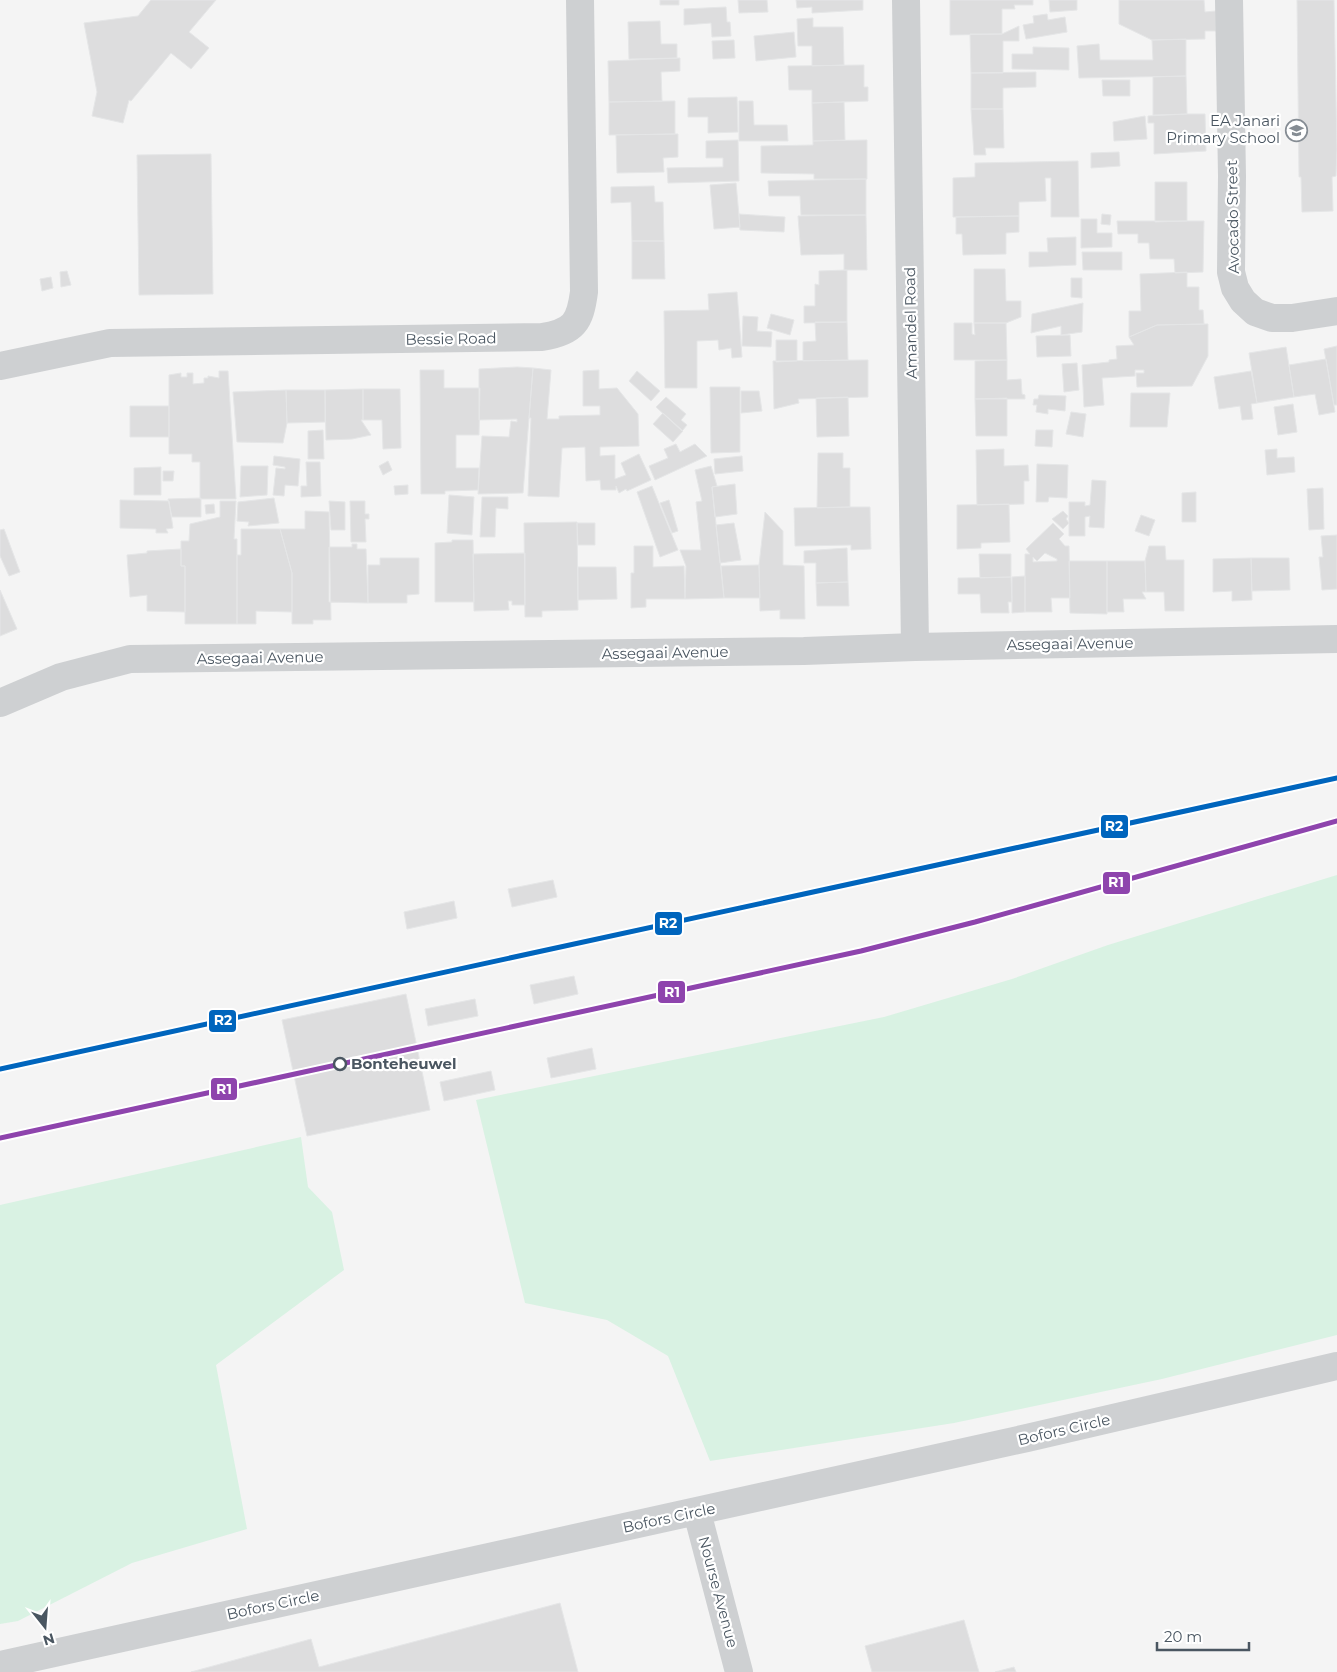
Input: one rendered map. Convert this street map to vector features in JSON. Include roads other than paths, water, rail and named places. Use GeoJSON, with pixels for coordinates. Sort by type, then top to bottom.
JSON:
{"type":"FeatureCollection","features":[{"type":"Feature","properties":{"kind":"street","name":"Bessie Road"},"geometry":{"type":"LineString","coordinates":[[0,366],[110,343],[542,338],[559,335],[574,326],[582,312],[584,292],[580,0]]}},
{"type":"Feature","properties":{"kind":"street","name":"Amandel Road"},"geometry":{"type":"LineString","coordinates":[[906,0],[915,647]]}},
{"type":"Feature","properties":{"kind":"street","name":"Avocado Street"},"geometry":{"type":"LineString","coordinates":[[1228,0],[1232,176],[1231,272],[1235,288],[1243,301],[1255,312],[1272,318],[1292,318],[1337,310]]}},
{"type":"Feature","properties":{"kind":"street","name":"Assegaai Avenue"},"geometry":{"type":"LineString","coordinates":[[0,703],[61,677],[130,658],[804,651],[915,647],[1337,639]]}},
{"type":"Feature","properties":{"kind":"street","name":"Bofors Circle"},"geometry":{"type":"LineString","coordinates":[[0,1665],[697,1512],[1337,1366]]}},
{"type":"Feature","properties":{"kind":"street","name":"Nourse Avenue"},"geometry":{"type":"LineString","coordinates":[[697,1512],[739,1672]]}},
{"type":"Feature","properties":{"kind":"place","name":"EA Janari Primary School"},"geometry":{"type":"Point","coordinates":[1296,130]}},
{"type":"Feature","properties":{"kind":"place","name":"Bonteheuwel"},"geometry":{"type":"Point","coordinates":[340,1064]}}]}
